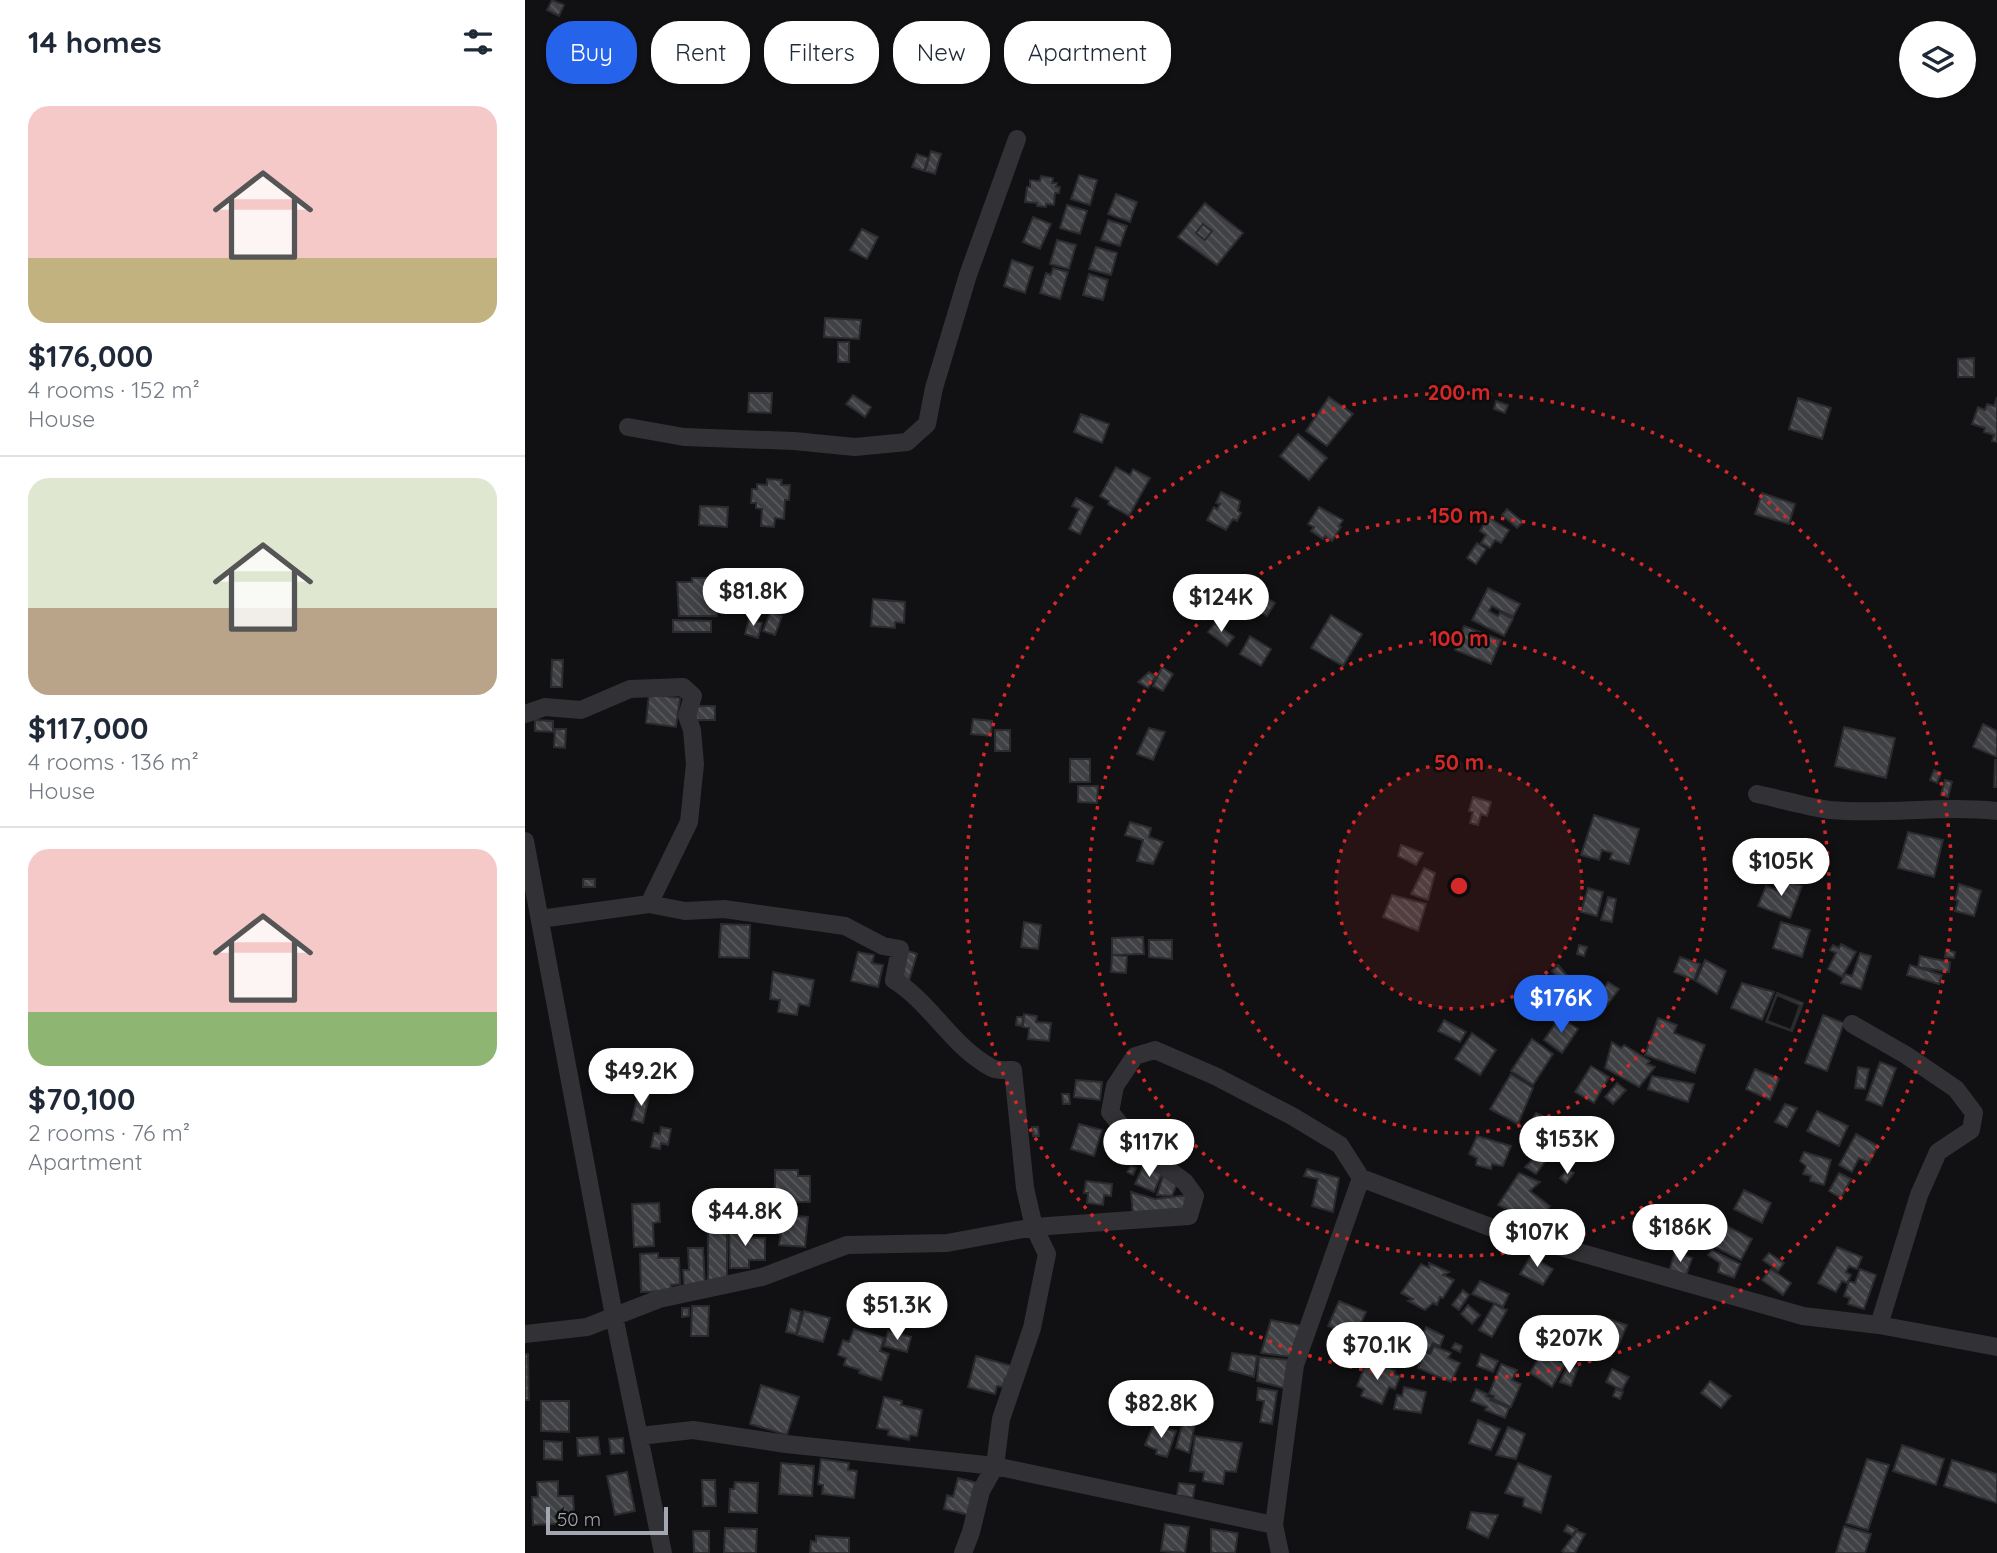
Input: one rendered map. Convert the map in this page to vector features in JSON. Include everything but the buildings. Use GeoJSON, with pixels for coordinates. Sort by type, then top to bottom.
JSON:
{"type":"FeatureCollection","features":[{"type":"Feature","properties":{"kind":"street"},"geometry":{"type":"LineString","coordinates":[[628,427],[684,437],[855,447],[907,442],[927,424],[934,388],[968,275],[1017,139]]}},
{"type":"Feature","properties":{"kind":"street"},"geometry":{"type":"LineString","coordinates":[[525,714],[545,707],[580,710],[630,689],[683,687],[693,696],[687,716],[695,764],[688,821],[649,904]]}},
{"type":"Feature","properties":{"kind":"street"},"geometry":{"type":"LineString","coordinates":[[1757,794],[1829,810],[1880,811],[1963,807],[1997,811]]}},
{"type":"Feature","properties":{"kind":"street"},"geometry":{"type":"LineString","coordinates":[[525,841],[614,1316],[663,1553]]}},
{"type":"Feature","properties":{"kind":"street"},"geometry":{"type":"LineString","coordinates":[[540,919],[649,904],[685,911],[724,909],[845,926],[883,946],[900,949],[894,980],[909,990],[962,1045],[993,1069],[1013,1070],[1025,1188],[1034,1227],[1047,1254],[1032,1328],[1001,1419],[995,1466],[981,1491],[963,1553]]}},
{"type":"Feature","properties":{"kind":"street"},"geometry":{"type":"LineString","coordinates":[[1853,1024],[1957,1089],[1974,1113],[1971,1130],[1938,1152],[1919,1195],[1879,1325]]}},
{"type":"Feature","properties":{"kind":"street"},"geometry":{"type":"LineString","coordinates":[[525,1334],[587,1327],[659,1299],[762,1277],[847,1245],[947,1243],[1034,1227],[1189,1216],[1195,1196],[1185,1182],[1139,1147],[1110,1112],[1115,1086],[1135,1056],[1155,1050],[1215,1076],[1340,1145],[1361,1178],[1490,1227],[1803,1316],[1879,1325],[1997,1347]]}},
{"type":"Feature","properties":{"kind":"street"},"geometry":{"type":"LineString","coordinates":[[1280,1553],[1274,1525],[1295,1365],[1361,1178]]}},
{"type":"Feature","properties":{"kind":"street"},"geometry":{"type":"LineString","coordinates":[[640,1436],[693,1430],[786,1444],[995,1466],[1274,1525]]}}]}
